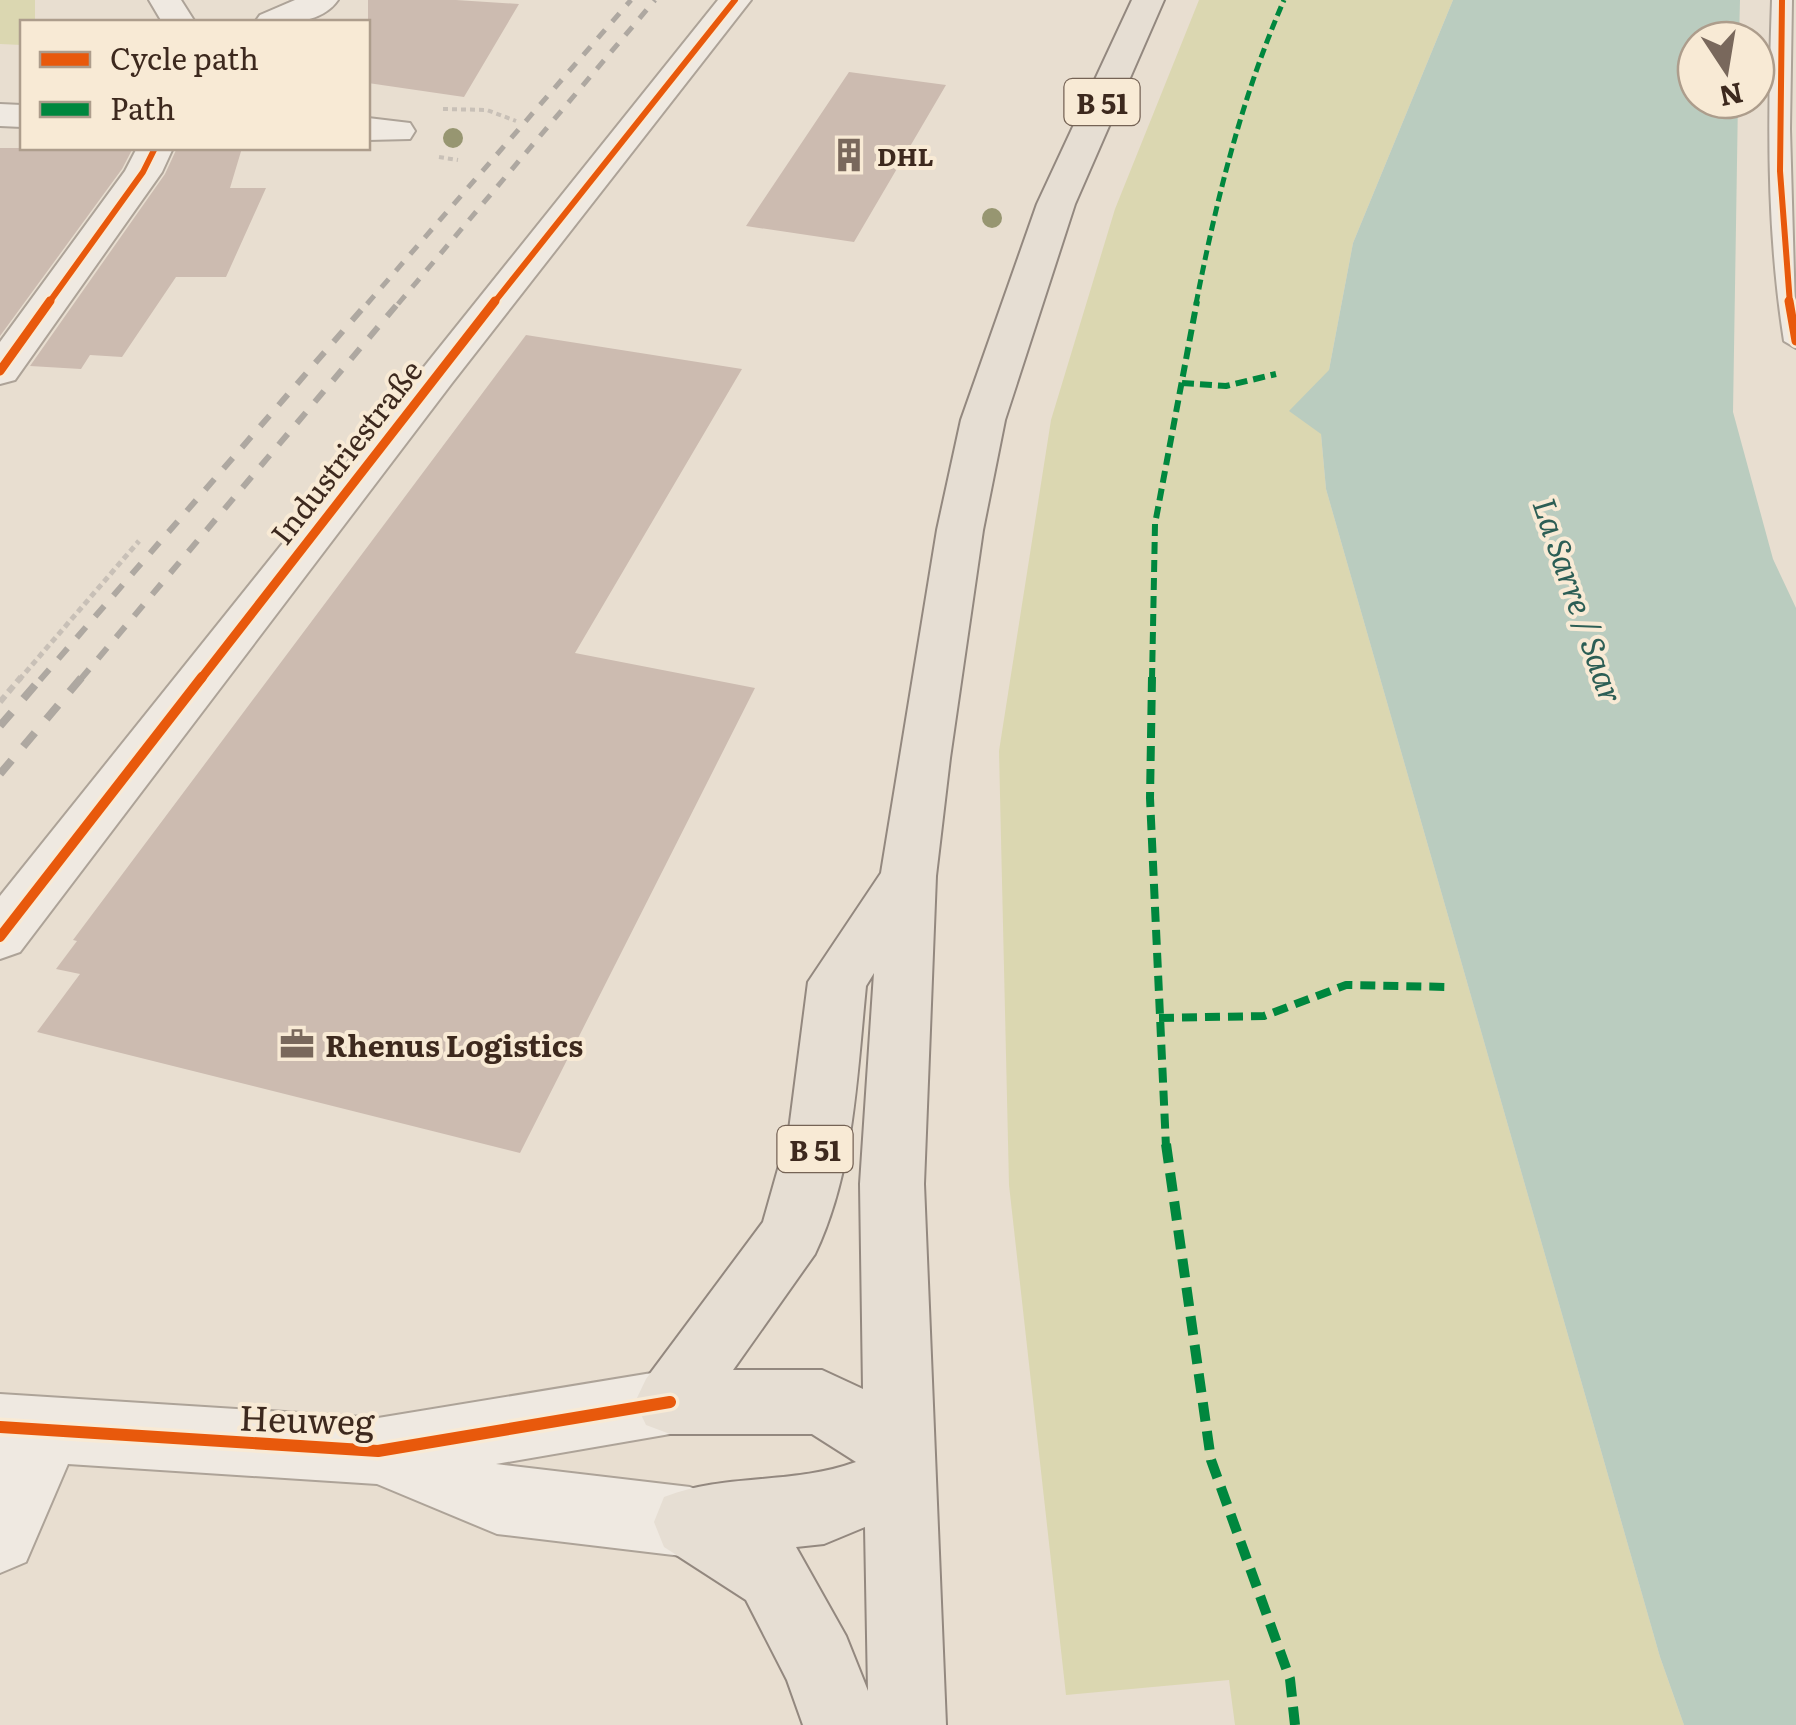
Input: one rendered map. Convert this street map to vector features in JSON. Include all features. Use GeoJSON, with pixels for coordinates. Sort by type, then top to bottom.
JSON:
{"type":"FeatureCollection","features":[{"type":"Feature","properties":{"kind":"main road","name":"B 51"},"geometry":{"type":"LineString","coordinates":[[907,1725],[892,1184],[908,876],[945,618],[983,420],[1056,204],[1148,0]]}},
{"type":"Feature","properties":{"kind":"main road","name":"B 51"},"geometry":{"type":"LineString","coordinates":[[670,1402],[742,1308],[792,1234],[820,1130],[837,982],[908,876]]}},
{"type":"Feature","properties":{"kind":"main road"},"geometry":{"type":"LineString","coordinates":[[670,1402],[822,1402],[899,1465],[824,1510],[690,1522]]}},
{"type":"Feature","properties":{"kind":"main road"},"geometry":{"type":"LineString","coordinates":[[690,1522],[772,1574],[819,1663],[842,1725]]}},
{"type":"Feature","properties":{"kind":"street"},"geometry":{"type":"LineString","coordinates":[[277,20],[322,0]]}},
{"type":"Feature","properties":{"kind":"street","name":"Industriestraße"},"geometry":{"type":"LineString","coordinates":[[0,937],[424,390],[735,0]]}},
{"type":"Feature","properties":{"kind":"street"},"geometry":{"type":"LineString","coordinates":[[0,371],[155,150]]}},
{"type":"Feature","properties":{"kind":"street","name":"Heuweg"},"geometry":{"type":"LineString","coordinates":[[24,1430],[378,1452],[670,1402]]}},
{"type":"Feature","properties":{"kind":"street"},"geometry":{"type":"LineString","coordinates":[[0,1537],[24,1430]]}},
{"type":"Feature","properties":{"kind":"street","name":"Heuweg"},"geometry":{"type":"LineString","coordinates":[[378,1452],[498,1499],[690,1522]]}},
{"type":"Feature","properties":{"kind":"lane"},"geometry":{"type":"LineString","coordinates":[[1782,0],[1777,184],[1796,341]]}},
{"type":"Feature","properties":{"kind":"path"},"geometry":{"type":"LineString","coordinates":[[440,110],[487,110],[516,121]]}},
{"type":"Feature","properties":{"kind":"path"},"geometry":{"type":"LineString","coordinates":[[0,702],[138,540]]}},
{"type":"Feature","properties":{"kind":"shaded area"},"geometry":{"type":"Polygon","coordinates":[[[0,0],[35,0],[35,20],[20,20],[20,45],[0,44],[0,0]]]}},
{"type":"Feature","properties":{"kind":"shaded area"},"geometry":{"type":"Polygon","coordinates":[[[1199,0],[1453,0],[1353,243],[1321,434],[1326,489],[1660,1657],[1684,1725],[1235,1725],[1229,1680],[1066,1695],[1009,1185],[999,751],[1051,420],[1115,209],[1199,0]]]}},
{"type":"Feature","properties":{"kind":"water","name":"La Sarre / Saar"},"geometry":{"type":"Polygon","coordinates":[[[1453,0],[1740,0],[1740,20],[1676,20],[1676,120],[1738,120],[1733,412],[1773,559],[1796,608],[1796,1725],[1684,1725],[1660,1657],[1326,489],[1321,434],[1289,411],[1329,370],[1353,243],[1453,0]]]}},
{"type":"Feature","properties":{"kind":"building"},"geometry":{"type":"Polygon","coordinates":[[[368,0],[519,4],[464,97],[370,83],[368,0]]]}},
{"type":"Feature","properties":{"kind":"building","name":"DHL"},"geometry":{"type":"Polygon","coordinates":[[[849,72],[946,85],[854,242],[746,226],[849,72]]]}},
{"type":"Feature","properties":{"kind":"building"},"geometry":{"type":"Polygon","coordinates":[[[0,148],[132,150],[122,169],[0,336],[0,148]]]}},
{"type":"Feature","properties":{"kind":"building"},"geometry":{"type":"Polygon","coordinates":[[[176,150],[241,150],[230,188],[266,188],[226,277],[176,277],[122,357],[90,355],[81,369],[30,366],[165,174],[176,150]]]}},
{"type":"Feature","properties":{"kind":"building"},"geometry":{"type":"Polygon","coordinates":[[[526,335],[742,369],[575,653],[755,688],[520,1153],[37,1032],[80,974],[56,969],[77,941],[73,940],[526,335]]]}},
{"type":"Feature","properties":{"kind":"railway"},"geometry":{"type":"LineString","coordinates":[[367,304],[631,0]]}},
{"type":"Feature","properties":{"kind":"railway"},"geometry":{"type":"LineString","coordinates":[[398,304],[655,0]]}},
{"type":"Feature","properties":{"kind":"railway"},"geometry":{"type":"LineString","coordinates":[[40,680],[369,301]]}},
{"type":"Feature","properties":{"kind":"railway"},"geometry":{"type":"LineString","coordinates":[[80,680],[400,301]]}},
{"type":"Feature","properties":{"kind":"railway"},"geometry":{"type":"LineString","coordinates":[[0,726],[42,677]]}},
{"type":"Feature","properties":{"kind":"railway"},"geometry":{"type":"LineString","coordinates":[[0,774],[82,677]]}},
{"type":"Feature","properties":{"kind":"marked path"},"geometry":{"type":"LineString","coordinates":[[1284,0],[1262,51],[1210,232],[1155,524],[1150,798],[1164,1130],[1211,1460],[1290,1679],[1295,1725]]}},
{"type":"Feature","properties":{"kind":"marked path"},"geometry":{"type":"LineString","coordinates":[[1182,383],[1226,386],[1276,374]]}},
{"type":"Feature","properties":{"kind":"marked path"},"geometry":{"type":"LineString","coordinates":[[1159,1018],[1264,1016],[1346,985],[1450,987]]}},
{"type":"Feature","properties":{"kind":"cycle path"},"geometry":{"type":"LineString","coordinates":[[0,937],[437,374],[735,0]]}},
{"type":"Feature","properties":{"kind":"cycle path"},"geometry":{"type":"LineString","coordinates":[[1782,0],[1781,214],[1796,341]]}},
{"type":"Feature","properties":{"kind":"cycle path"},"geometry":{"type":"LineString","coordinates":[[0,371],[143,172],[154,150]]}},
{"type":"Feature","properties":{"kind":"cycle path"},"geometry":{"type":"LineString","coordinates":[[0,1427],[378,1451],[670,1402]]}},
{"type":"Feature","properties":{"kind":"place","name":"DHL"},"geometry":{"type":"Point","coordinates":[849,155]}},
{"type":"Feature","properties":{"kind":"place","name":"Rhenus Logistics"},"geometry":{"type":"Point","coordinates":[297,1044]}}]}
